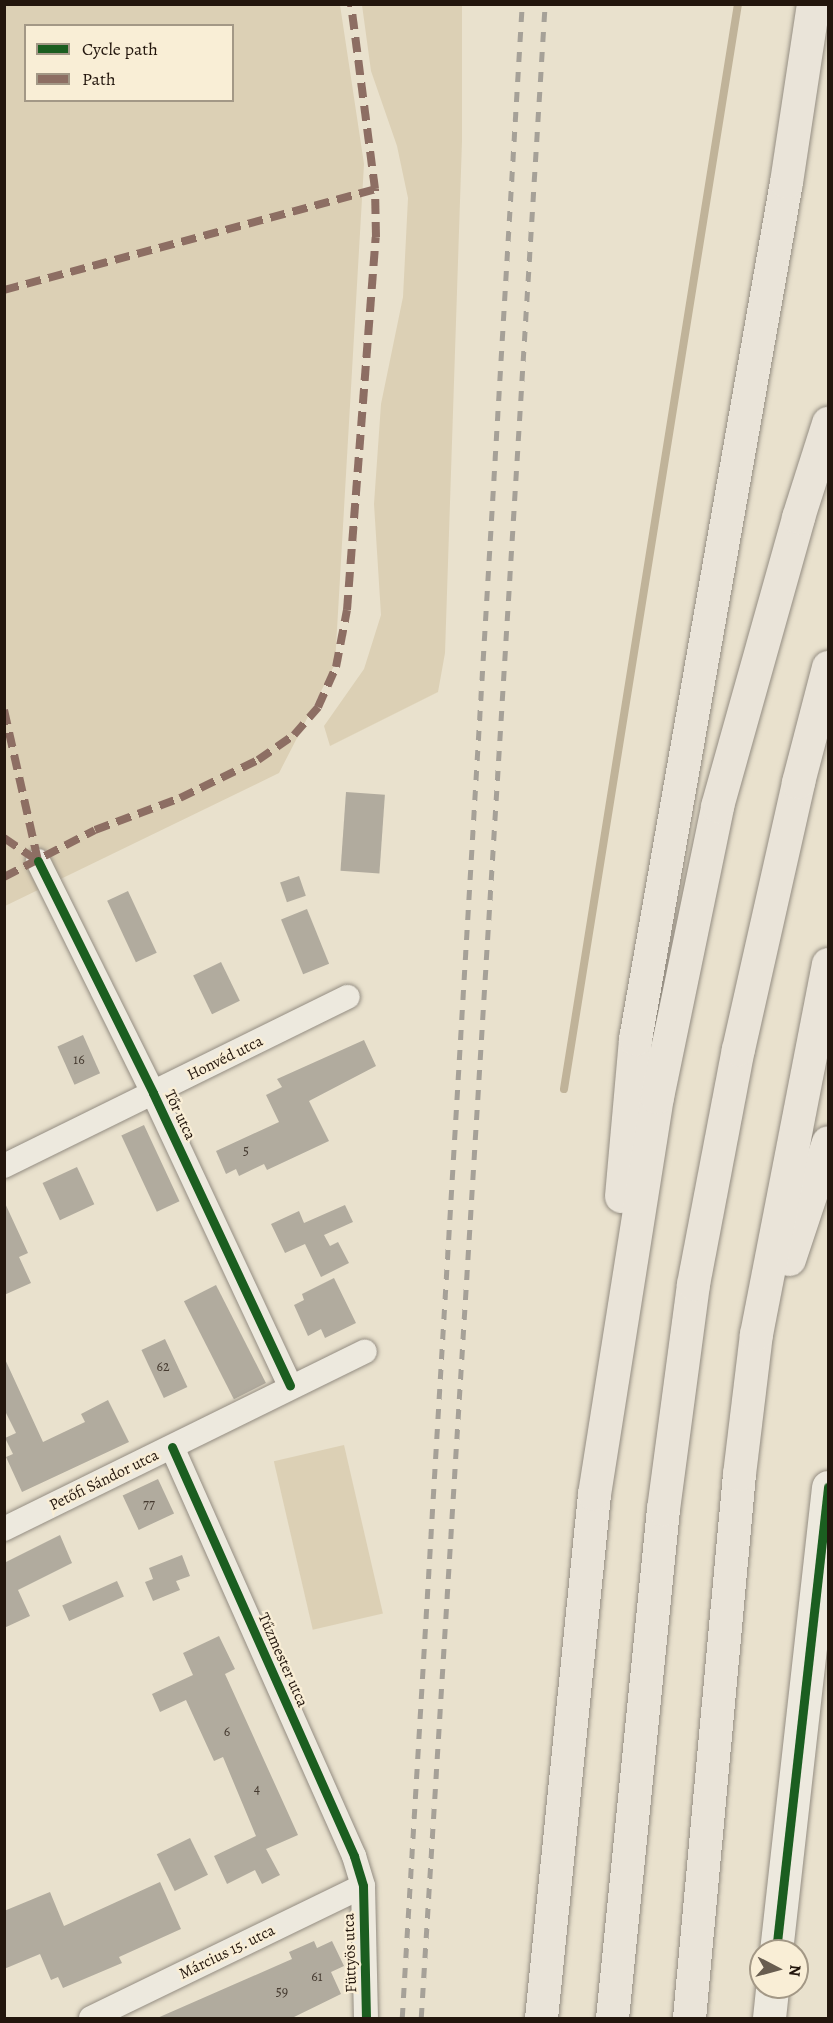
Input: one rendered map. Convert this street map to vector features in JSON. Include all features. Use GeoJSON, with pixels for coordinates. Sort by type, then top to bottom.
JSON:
{"type":"FeatureCollection","features":[{"type":"Feature","properties":{"kind":"highway"},"geometry":{"type":"LineString","coordinates":[[620,1308],[621,1179],[635,1039],[782,205],[813,4]]}},
{"type":"Feature","properties":{"kind":"highway"},"geometry":{"type":"LineString","coordinates":[[541,2019],[592,1505],[620,1308],[657,1097],[717,806],[798,517],[828,423]]}},
{"type":"Feature","properties":{"kind":"highway"},"geometry":{"type":"LineString","coordinates":[[612,2019],[663,1509],[693,1284],[738,1049],[828,667]]}},
{"type":"Feature","properties":{"kind":"highway"},"geometry":{"type":"LineString","coordinates":[[689,2019],[739,1474],[756,1334],[828,964]]}},
{"type":"Feature","properties":{"kind":"highway"},"geometry":{"type":"LineString","coordinates":[[739,1474],[794,1237],[828,1142]]}},
{"type":"Feature","properties":{"kind":"street","name":"Tőr utca"},"geometry":{"type":"LineString","coordinates":[[38,861],[153,1093],[290,1385]]}},
{"type":"Feature","properties":{"kind":"street","name":"Honvéd utca"},"geometry":{"type":"LineString","coordinates":[[4,1166],[348,997]]}},
{"type":"Feature","properties":{"kind":"street","name":"Petőfi Sándor utca"},"geometry":{"type":"LineString","coordinates":[[4,1529],[172,1447],[290,1385],[365,1351]]}},
{"type":"Feature","properties":{"kind":"street","name":"Tűzmester utca"},"geometry":{"type":"LineString","coordinates":[[172,1447],[354,1856],[363,1886]]}},
{"type":"Feature","properties":{"kind":"street"},"geometry":{"type":"LineString","coordinates":[[777,1939],[828,1487]]}},
{"type":"Feature","properties":{"kind":"street","name":"Március 15. utca"},"geometry":{"type":"LineString","coordinates":[[91,2019],[363,1886]]}},
{"type":"Feature","properties":{"kind":"street","name":"Füttyös utca"},"geometry":{"type":"LineString","coordinates":[[363,1886],[366,2019]]}},
{"type":"Feature","properties":{"kind":"street"},"geometry":{"type":"LineString","coordinates":[[769,2019],[771,1999]]}},
{"type":"Feature","properties":{"kind":"shaded area"},"geometry":{"type":"Polygon","coordinates":[[[5,5],[340,5],[364,164],[335,664],[279,773],[5,906],[5,5]]]}},
{"type":"Feature","properties":{"kind":"shaded area"},"geometry":{"type":"Polygon","coordinates":[[[362,5],[462,5],[462,141],[445,653],[438,692],[330,746],[324,726],[364,669],[381,615],[374,504],[381,404],[403,297],[408,198],[397,146],[371,71],[362,5]]]}},
{"type":"Feature","properties":{"kind":"shaded area"},"geometry":{"type":"Polygon","coordinates":[[[344,1445],[383,1614],[313,1630],[274,1461],[344,1445]]]}},
{"type":"Feature","properties":{"kind":"building"},"geometry":{"type":"Polygon","coordinates":[[[346,792],[385,795],[379,874],[340,871],[346,792]]]}},
{"type":"Feature","properties":{"kind":"building"},"geometry":{"type":"Polygon","coordinates":[[[299,876],[306,896],[287,902],[280,883],[299,876]]]}},
{"type":"Feature","properties":{"kind":"building"},"geometry":{"type":"Polygon","coordinates":[[[128,891],[157,953],[136,962],[107,901],[128,891]]]}},
{"type":"Feature","properties":{"kind":"building"},"geometry":{"type":"Polygon","coordinates":[[[307,909],[329,964],[303,974],[281,919],[307,909]]]}},
{"type":"Feature","properties":{"kind":"building"},"geometry":{"type":"Polygon","coordinates":[[[221,962],[240,1001],[212,1014],[193,976],[221,962]]]}},
{"type":"Feature","properties":{"kind":"building"},"geometry":{"type":"Polygon","coordinates":[[[83,1035],[100,1073],[75,1085],[57,1046],[83,1035]]]}},
{"type":"Feature","properties":{"kind":"building"},"geometry":{"type":"Polygon","coordinates":[[[364,1040],[376,1066],[309,1101],[329,1141],[267,1170],[264,1164],[239,1176],[236,1169],[226,1174],[216,1151],[279,1122],[266,1095],[282,1087],[277,1079],[364,1040]]]}},
{"type":"Feature","properties":{"kind":"building"},"geometry":{"type":"Polygon","coordinates":[[[144,1125],[179,1201],[157,1212],[121,1136],[144,1125]]]}},
{"type":"Feature","properties":{"kind":"building"},"geometry":{"type":"Polygon","coordinates":[[[77,1167],[94,1204],[60,1220],[43,1183],[77,1167]]]}},
{"type":"Feature","properties":{"kind":"building"},"geometry":{"type":"Polygon","coordinates":[[[4,1201],[28,1253],[19,1257],[31,1283],[4,1295],[4,1201]]]}},
{"type":"Feature","properties":{"kind":"building"},"geometry":{"type":"Polygon","coordinates":[[[345,1205],[353,1222],[324,1235],[330,1246],[338,1242],[349,1263],[321,1277],[305,1244],[285,1253],[271,1224],[299,1211],[304,1223],[345,1205]]]}},
{"type":"Feature","properties":{"kind":"building"},"geometry":{"type":"Polygon","coordinates":[[[334,1278],[356,1323],[325,1338],[321,1329],[308,1336],[294,1305],[304,1300],[302,1294],[334,1278]]]}},
{"type":"Feature","properties":{"kind":"building"},"geometry":{"type":"Polygon","coordinates":[[[216,1285],[266,1383],[234,1399],[184,1301],[216,1285]]]}},
{"type":"Feature","properties":{"kind":"building"},"geometry":{"type":"Polygon","coordinates":[[[165,1339],[187,1387],[164,1398],[141,1350],[165,1339]]]}},
{"type":"Feature","properties":{"kind":"building"},"geometry":{"type":"Polygon","coordinates":[[[4,1357],[43,1442],[85,1422],[81,1414],[108,1400],[129,1442],[22,1492],[6,1457],[13,1454],[5,1438],[16,1433],[4,1409],[4,1357]]]}},
{"type":"Feature","properties":{"kind":"building"},"geometry":{"type":"Polygon","coordinates":[[[158,1479],[174,1513],[139,1530],[123,1495],[158,1479]]]}},
{"type":"Feature","properties":{"kind":"building"},"geometry":{"type":"Polygon","coordinates":[[[60,1535],[72,1563],[18,1590],[30,1616],[4,1628],[4,1559],[6,1562],[60,1535]]]}},
{"type":"Feature","properties":{"kind":"building"},"geometry":{"type":"Polygon","coordinates":[[[182,1555],[190,1576],[176,1581],[180,1590],[153,1601],[145,1582],[153,1579],[149,1568],[182,1555]]]}},
{"type":"Feature","properties":{"kind":"building"},"geometry":{"type":"Polygon","coordinates":[[[117,1581],[124,1597],[69,1621],[62,1605],[117,1581]]]}},
{"type":"Feature","properties":{"kind":"building"},"geometry":{"type":"Polygon","coordinates":[[[219,1636],[235,1669],[225,1674],[298,1835],[266,1849],[280,1875],[262,1884],[255,1870],[227,1884],[214,1856],[256,1836],[223,1757],[214,1761],[186,1700],[160,1712],[152,1694],[193,1675],[183,1653],[219,1636]]]}},
{"type":"Feature","properties":{"kind":"building"},"geometry":{"type":"Polygon","coordinates":[[[190,1838],[208,1875],[175,1891],[157,1854],[190,1838]]]}},
{"type":"Feature","properties":{"kind":"building"},"geometry":{"type":"Polygon","coordinates":[[[160,1882],[181,1929],[119,1957],[122,1963],[63,1988],[58,1977],[51,1980],[40,1954],[4,1969],[4,1911],[50,1892],[64,1926],[160,1882]]]}},
{"type":"Feature","properties":{"kind":"building"},"geometry":{"type":"Polygon","coordinates":[[[314,1941],[317,1948],[332,1941],[344,1966],[331,1972],[341,1994],[290,2019],[155,2019],[292,1959],[289,1952],[314,1941]]]}},
{"type":"Feature","properties":{"kind":"waterway"},"geometry":{"type":"LineString","coordinates":[[564,1089],[738,4]]}},
{"type":"Feature","properties":{"kind":"railway"},"geometry":{"type":"LineString","coordinates":[[402,2018],[522,4]]}},
{"type":"Feature","properties":{"kind":"railway"},"geometry":{"type":"LineString","coordinates":[[421,2018],[545,4]]}},
{"type":"Feature","properties":{"kind":"marked path"},"geometry":{"type":"LineString","coordinates":[[4,877],[95,830],[180,798],[258,760],[294,735],[318,707],[336,667],[347,610],[376,237],[375,189],[351,4]]}},
{"type":"Feature","properties":{"kind":"marked path"},"geometry":{"type":"LineString","coordinates":[[4,290],[375,189]]}},
{"type":"Feature","properties":{"kind":"marked path"},"geometry":{"type":"LineString","coordinates":[[4,710],[38,861]]}},
{"type":"Feature","properties":{"kind":"marked path"},"geometry":{"type":"LineString","coordinates":[[4,838],[38,861]]}},
{"type":"Feature","properties":{"kind":"cycle path"},"geometry":{"type":"LineString","coordinates":[[38,861],[153,1093],[290,1385]]}},
{"type":"Feature","properties":{"kind":"cycle path"},"geometry":{"type":"LineString","coordinates":[[172,1447],[354,1856],[363,1886],[366,2018]]}},
{"type":"Feature","properties":{"kind":"cycle path"},"geometry":{"type":"LineString","coordinates":[[777,1939],[828,1487]]}}]}
